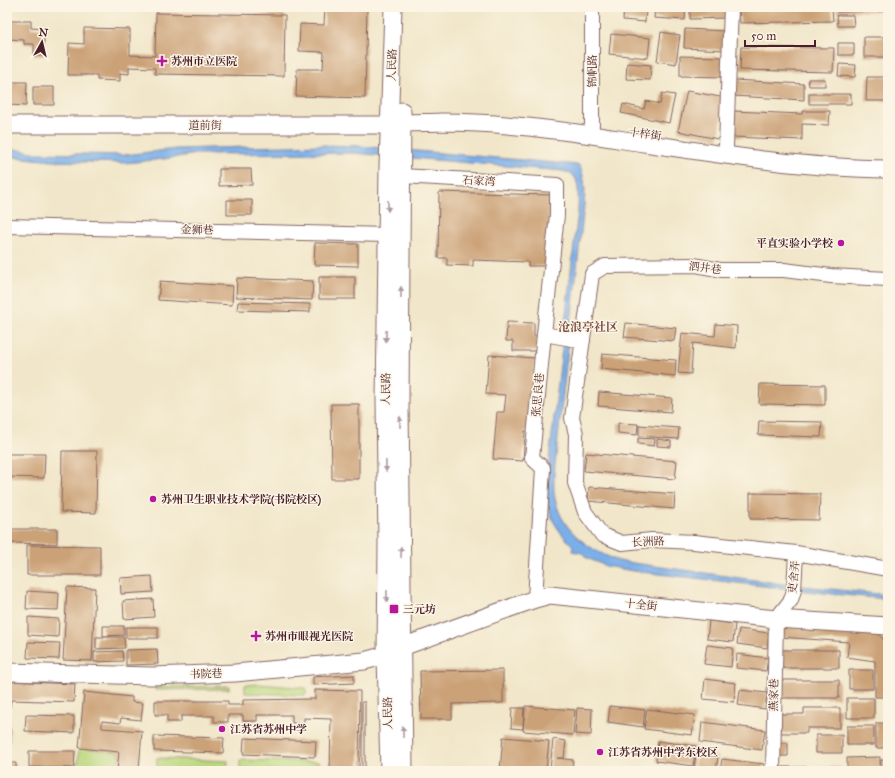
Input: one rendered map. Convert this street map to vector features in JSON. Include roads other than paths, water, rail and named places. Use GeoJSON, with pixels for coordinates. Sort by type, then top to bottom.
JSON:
{"type":"FeatureCollection","features":[{"type":"Feature","properties":{"kind":"main road","name":"人民路"},"geometry":{"type":"LineString","coordinates":[[393,7],[397,172],[404,771]]}},
{"type":"Feature","properties":{"kind":"main road","name":"人民路"},"geometry":{"type":"LineString","coordinates":[[396,126],[404,7]]}},
{"type":"Feature","properties":{"kind":"main road","name":"道前街"},"geometry":{"type":"LineString","coordinates":[[7,114],[396,126]]}},
{"type":"Feature","properties":{"kind":"main road","name":"十梓街"},"geometry":{"type":"LineString","coordinates":[[396,126],[452,122],[591,130],[726,147],[806,155],[888,160]]}},
{"type":"Feature","properties":{"kind":"main road","name":"道前街"},"geometry":{"type":"LineString","coordinates":[[7,125],[396,126]]}},
{"type":"Feature","properties":{"kind":"main road","name":"十梓街"},"geometry":{"type":"LineString","coordinates":[[591,130],[716,154],[835,166],[888,169]]}},
{"type":"Feature","properties":{"kind":"main road","name":"人民路"},"geometry":{"type":"LineString","coordinates":[[389,771],[386,655],[387,542],[385,401],[388,235],[397,172]]}},
{"type":"Feature","properties":{"kind":"main road","name":"十全街"},"geometry":{"type":"LineString","coordinates":[[402,647],[535,599],[556,595],[626,604],[776,619],[888,626]]}},
{"type":"Feature","properties":{"kind":"main road","name":"书院巷"},"geometry":{"type":"LineString","coordinates":[[7,672],[152,676],[235,673],[364,661],[386,655],[402,647]]}},
{"type":"Feature","properties":{"kind":"street","name":"锦帆路"},"geometry":{"type":"LineString","coordinates":[[591,130],[592,7]]}},
{"type":"Feature","properties":{"kind":"street"},"geometry":{"type":"LineString","coordinates":[[726,147],[731,7]]}},
{"type":"Feature","properties":{"kind":"street","name":"石家湾"},"geometry":{"type":"LineString","coordinates":[[397,172],[557,186]]}},
{"type":"Feature","properties":{"kind":"street","name":"张思良巷"},"geometry":{"type":"LineString","coordinates":[[535,599],[543,468],[532,458],[557,215],[557,186]]}},
{"type":"Feature","properties":{"kind":"street","name":"金狮巷"},"geometry":{"type":"LineString","coordinates":[[7,226],[388,235]]}},
{"type":"Feature","properties":{"kind":"street","name":"泗井巷"},"geometry":{"type":"LineString","coordinates":[[572,339],[592,274],[605,266],[695,265],[721,270],[784,270],[831,276],[888,279]]}},
{"type":"Feature","properties":{"kind":"street"},"geometry":{"type":"LineString","coordinates":[[544,334],[572,339]]}},
{"type":"Feature","properties":{"kind":"street","name":"长洲路"},"geometry":{"type":"LineString","coordinates":[[572,339],[572,418],[576,434],[575,483],[585,512],[602,534],[622,543],[652,540],[694,542],[796,554],[888,568]]}},
{"type":"Feature","properties":{"kind":"street","name":"吏舍弄"},"geometry":{"type":"LineString","coordinates":[[776,619],[791,600],[794,584],[796,554]]}},
{"type":"Feature","properties":{"kind":"street","name":"燕家巷"},"geometry":{"type":"LineString","coordinates":[[773,771],[776,619]]}},
{"type":"Feature","properties":{"kind":"water"},"geometry":{"type":"Polygon","coordinates":[[[322,145],[360,146],[579,165],[582,171],[585,189],[554,474],[554,492],[560,513],[565,522],[580,539],[598,552],[619,561],[783,584],[888,595],[888,599],[633,571],[606,566],[587,558],[582,553],[572,551],[573,546],[557,528],[553,520],[547,493],[548,469],[578,211],[577,183],[574,176],[570,173],[563,171],[353,153],[196,154],[125,163],[52,161],[7,156],[7,148],[39,153],[124,155],[176,149],[322,145]]]}},
{"type":"Feature","properties":{"kind":"place","name":"苏州市立医院"},"geometry":{"type":"Point","coordinates":[162,61]}},
{"type":"Feature","properties":{"kind":"place","name":"平直实验小学校"},"geometry":{"type":"Point","coordinates":[841,243]}},
{"type":"Feature","properties":{"kind":"place","name":"苏州卫生职业技术学院(书院校区)"},"geometry":{"type":"Point","coordinates":[153,499]}},
{"type":"Feature","properties":{"kind":"place","name":"三元坊"},"geometry":{"type":"Point","coordinates":[394,609]}},
{"type":"Feature","properties":{"kind":"place","name":"苏州市眼视光医院"},"geometry":{"type":"Point","coordinates":[256,636]}},
{"type":"Feature","properties":{"kind":"place","name":"江苏省苏州中学"},"geometry":{"type":"Point","coordinates":[222,729]}},
{"type":"Feature","properties":{"kind":"place","name":"江苏省苏州中学东校区"},"geometry":{"type":"Point","coordinates":[600,752]}},
{"type":"Feature","properties":{"kind":"district","name":"沧浪亭社区"},"geometry":{"type":"Point","coordinates":[588,327]}}]}
